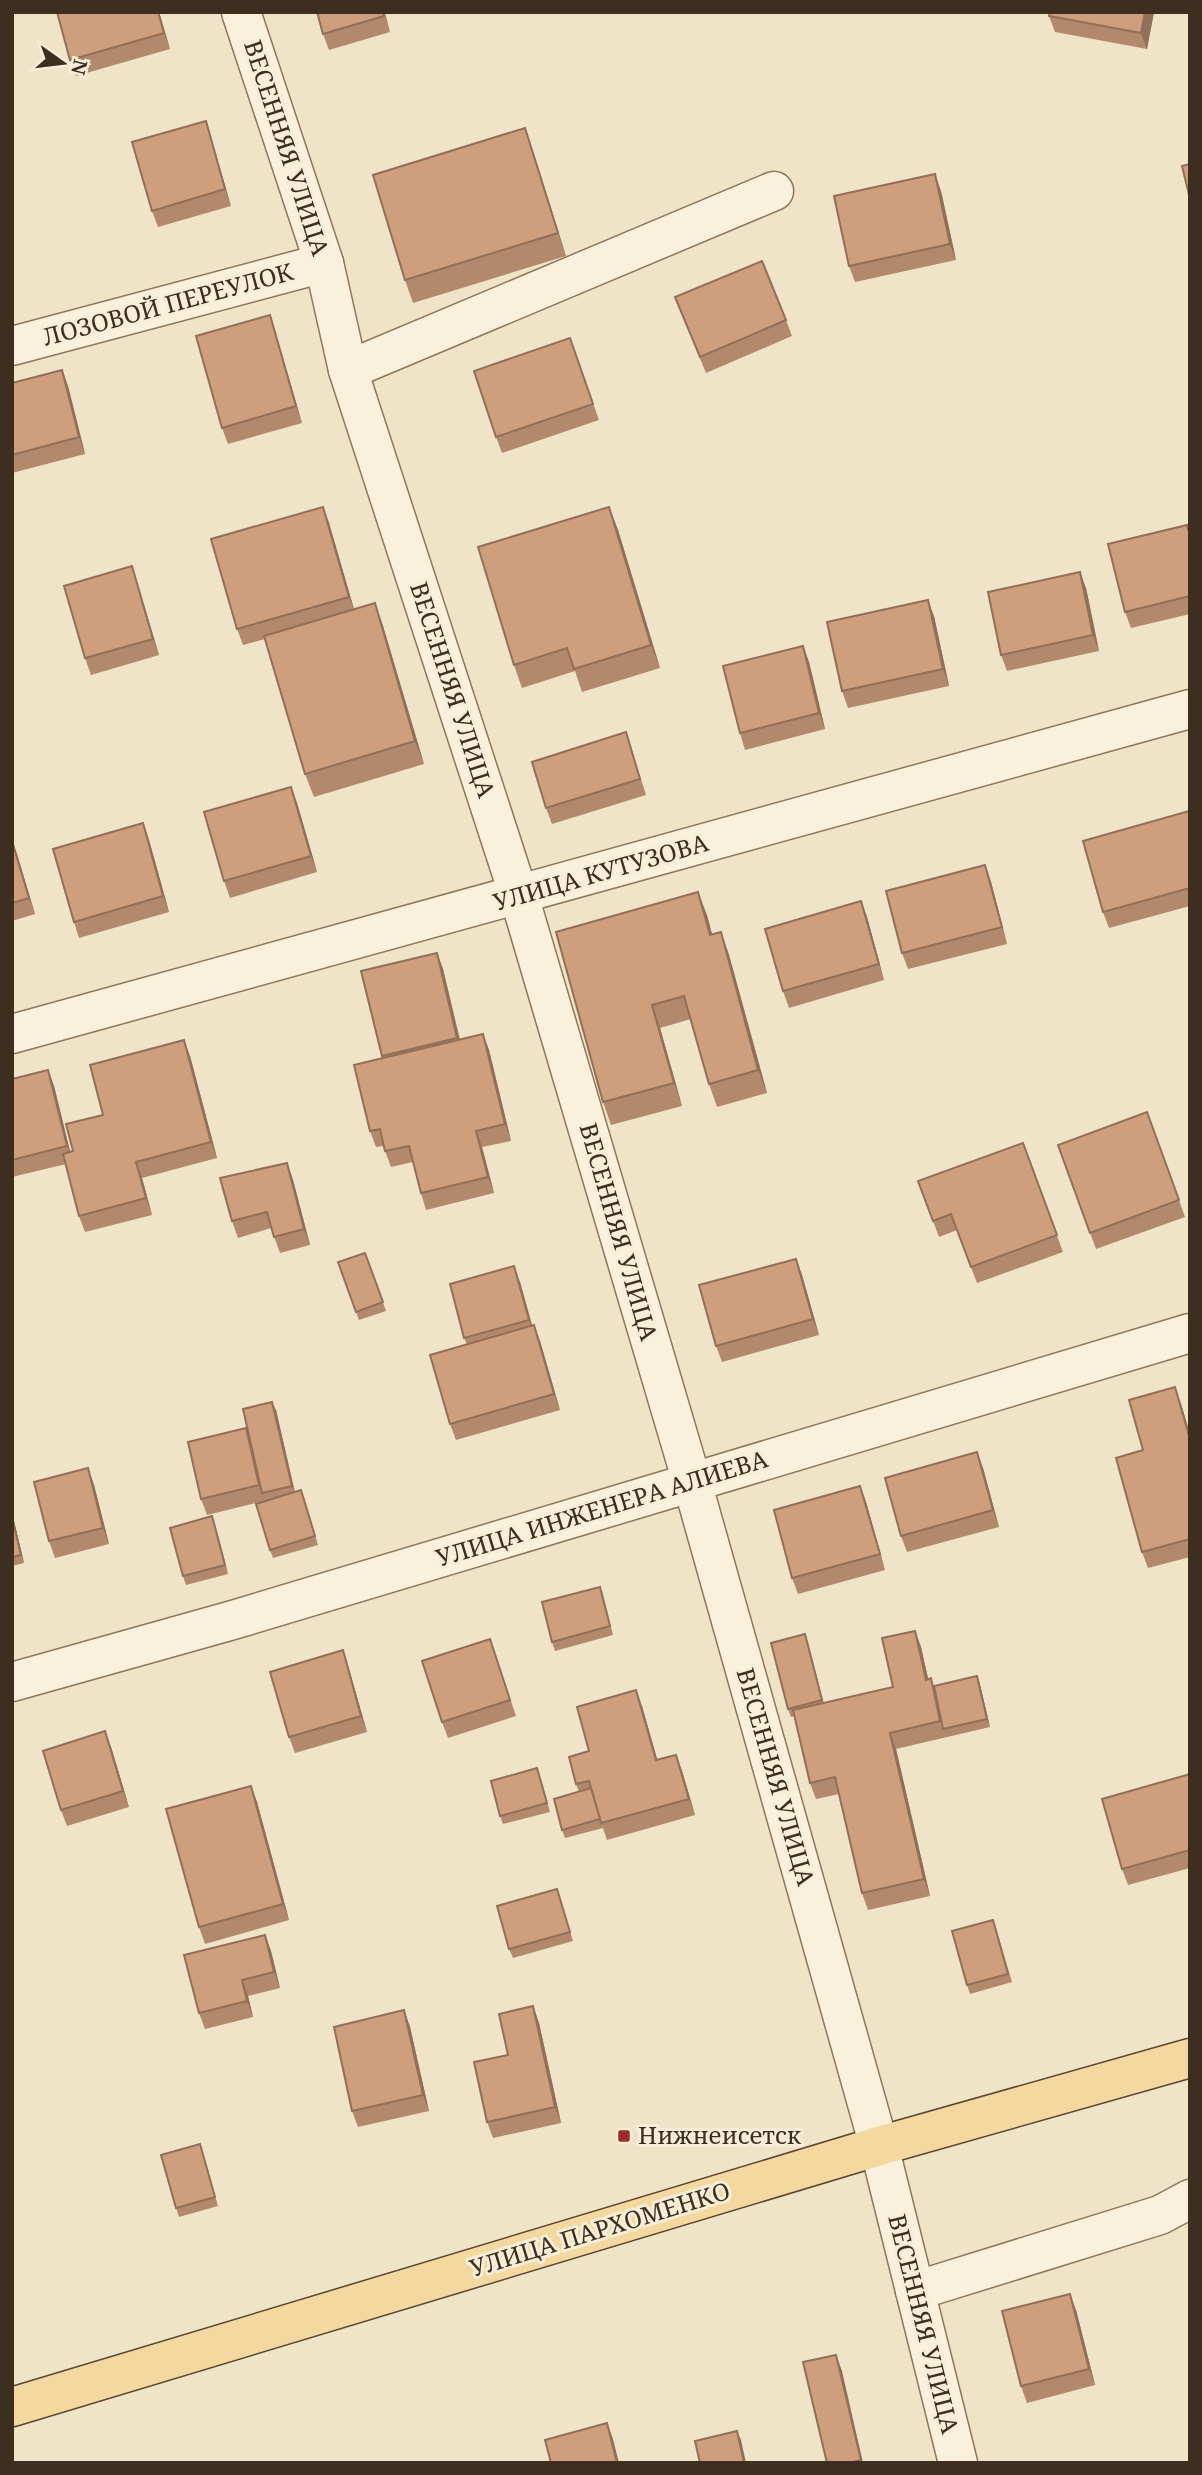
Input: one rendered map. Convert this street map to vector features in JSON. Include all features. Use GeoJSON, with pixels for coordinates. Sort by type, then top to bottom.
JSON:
{"type":"FeatureCollection","features":[{"type":"Feature","properties":{"kind":"main road","name":"УЛИЦА ПАРХОМЕНКО"},"geometry":{"type":"LineString","coordinates":[[12,2407],[878,2146],[1190,2058]]}},
{"type":"Feature","properties":{"kind":"street","name":"ВЕСЕННЯЯ УЛИЦА"},"geometry":{"type":"LineString","coordinates":[[241,12],[324,263],[348,370],[519,896],[692,1482],[878,2146],[958,2463]]}},
{"type":"Feature","properties":{"kind":"street"},"geometry":{"type":"LineString","coordinates":[[348,370],[774,191]]}},
{"type":"Feature","properties":{"kind":"street","name":"ЛОЗОВОЙ ПЕРЕУЛОК"},"geometry":{"type":"LineString","coordinates":[[12,346],[324,263]]}},
{"type":"Feature","properties":{"kind":"street","name":"УЛИЦА КУТУЗОВА"},"geometry":{"type":"LineString","coordinates":[[12,1034],[1190,709]]}},
{"type":"Feature","properties":{"kind":"street","name":"УЛИЦА ИНЖЕНЕРА АЛИЕВА"},"geometry":{"type":"LineString","coordinates":[[12,1682],[233,1620],[1190,1333]]}},
{"type":"Feature","properties":{"kind":"street"},"geometry":{"type":"LineString","coordinates":[[915,2291],[1160,2215],[1190,2199]]}},
{"type":"Feature","properties":{"kind":"building"},"geometry":{"type":"Polygon","coordinates":[[[57,12],[158,12],[164,33],[70,60],[57,12]]]}},
{"type":"Feature","properties":{"kind":"building"},"geometry":{"type":"Polygon","coordinates":[[[317,12],[383,12],[384,16],[323,34],[317,12]]]}},
{"type":"Feature","properties":{"kind":"building"},"geometry":{"type":"Polygon","coordinates":[[[1050,12],[1145,12],[1141,33],[1049,16],[1050,12]]]}},
{"type":"Feature","properties":{"kind":"building"},"geometry":{"type":"Polygon","coordinates":[[[206,121],[225,189],[152,211],[132,142],[206,121]]]}},
{"type":"Feature","properties":{"kind":"building"},"geometry":{"type":"Polygon","coordinates":[[[525,128],[558,233],[405,280],[373,175],[525,128]]]}},
{"type":"Feature","properties":{"kind":"building"},"geometry":{"type":"Polygon","coordinates":[[[1190,164],[1190,199],[1182,166],[1190,164]]]}},
{"type":"Feature","properties":{"kind":"building"},"geometry":{"type":"Polygon","coordinates":[[[935,174],[950,244],[849,266],[834,196],[935,174]]]}},
{"type":"Feature","properties":{"kind":"building"},"geometry":{"type":"Polygon","coordinates":[[[762,261],[786,320],[700,357],[675,297],[762,261]]]}},
{"type":"Feature","properties":{"kind":"building"},"geometry":{"type":"Polygon","coordinates":[[[270,315],[296,406],[222,428],[196,336],[270,315]]]}},
{"type":"Feature","properties":{"kind":"building"},"geometry":{"type":"Polygon","coordinates":[[[570,338],[593,404],[496,437],[474,371],[570,338]]]}},
{"type":"Feature","properties":{"kind":"building"},"geometry":{"type":"Polygon","coordinates":[[[62,370],[79,437],[12,455],[12,383],[62,370]]]}},
{"type":"Feature","properties":{"kind":"building"},"geometry":{"type":"Polygon","coordinates":[[[323,507],[349,597],[237,629],[211,539],[323,507]]]}},
{"type":"Feature","properties":{"kind":"building"},"geometry":{"type":"Polygon","coordinates":[[[609,507],[651,645],[574,669],[567,648],[514,665],[478,547],[609,507]]]}},
{"type":"Feature","properties":{"kind":"building"},"geometry":{"type":"Polygon","coordinates":[[[1187,525],[1190,536],[1190,596],[1125,612],[1108,544],[1187,525]]]}},
{"type":"Feature","properties":{"kind":"building"},"geometry":{"type":"Polygon","coordinates":[[[132,566],[153,639],[85,658],[64,586],[132,566]]]}},
{"type":"Feature","properties":{"kind":"building"},"geometry":{"type":"Polygon","coordinates":[[[1080,572],[1093,635],[1001,655],[988,592],[1080,572]]]}},
{"type":"Feature","properties":{"kind":"building"},"geometry":{"type":"Polygon","coordinates":[[[928,600],[943,669],[842,691],[827,622],[928,600]]]}},
{"type":"Feature","properties":{"kind":"building"},"geometry":{"type":"Polygon","coordinates":[[[375,603],[415,741],[305,774],[264,636],[375,603]]]}},
{"type":"Feature","properties":{"kind":"building"},"geometry":{"type":"Polygon","coordinates":[[[803,646],[819,713],[740,733],[723,666],[803,646]]]}},
{"type":"Feature","properties":{"kind":"building"},"geometry":{"type":"Polygon","coordinates":[[[626,732],[640,779],[546,808],[532,762],[626,732]]]}},
{"type":"Feature","properties":{"kind":"building"},"geometry":{"type":"Polygon","coordinates":[[[291,787],[311,856],[224,881],[204,812],[291,787]]]}},
{"type":"Feature","properties":{"kind":"building"},"geometry":{"type":"Polygon","coordinates":[[[1189,811],[1190,888],[1103,912],[1083,841],[1189,811]]]}},
{"type":"Feature","properties":{"kind":"building"},"geometry":{"type":"Polygon","coordinates":[[[143,823],[163,896],[74,922],[53,849],[143,823]]]}},
{"type":"Feature","properties":{"kind":"building"},"geometry":{"type":"Polygon","coordinates":[[[12,841],[29,898],[12,903],[12,841]]]}},
{"type":"Feature","properties":{"kind":"building"},"geometry":{"type":"Polygon","coordinates":[[[985,865],[1002,927],[902,953],[886,891],[985,865]]]}},
{"type":"Feature","properties":{"kind":"building"},"geometry":{"type":"Polygon","coordinates":[[[698,892],[710,935],[721,932],[758,1070],[709,1084],[684,996],[652,1005],[674,1083],[603,1102],[556,932],[698,892]]]}},
{"type":"Feature","properties":{"kind":"building"},"geometry":{"type":"Polygon","coordinates":[[[861,901],[879,964],[783,991],[765,929],[861,901]]]}},
{"type":"Feature","properties":{"kind":"building"},"geometry":{"type":"Polygon","coordinates":[[[437,953],[457,1038],[382,1056],[361,971],[437,953]]]}},
{"type":"Feature","properties":{"kind":"building"},"geometry":{"type":"Polygon","coordinates":[[[483,1034],[505,1124],[476,1131],[488,1177],[421,1193],[409,1146],[385,1151],[380,1129],[370,1131],[354,1065],[483,1034]]]}},
{"type":"Feature","properties":{"kind":"building"},"geometry":{"type":"Polygon","coordinates":[[[184,1040],[211,1142],[136,1162],[146,1198],[79,1216],[63,1154],[73,1151],[66,1124],[103,1115],[90,1065],[184,1040]]]}},
{"type":"Feature","properties":{"kind":"building"},"geometry":{"type":"Polygon","coordinates":[[[48,1070],[67,1146],[12,1160],[12,1079],[48,1070]]]}},
{"type":"Feature","properties":{"kind":"building"},"geometry":{"type":"Polygon","coordinates":[[[1147,1112],[1179,1200],[1090,1233],[1058,1145],[1147,1112]]]}},
{"type":"Feature","properties":{"kind":"building"},"geometry":{"type":"Polygon","coordinates":[[[1023,1143],[1057,1235],[971,1267],[951,1214],[933,1221],[918,1181],[1023,1143]]]}},
{"type":"Feature","properties":{"kind":"building"},"geometry":{"type":"Polygon","coordinates":[[[287,1163],[304,1229],[274,1237],[267,1212],[232,1221],[220,1178],[287,1163]]]}},
{"type":"Feature","properties":{"kind":"building"},"geometry":{"type":"Polygon","coordinates":[[[365,1253],[383,1302],[356,1312],[338,1262],[365,1253]]]}},
{"type":"Feature","properties":{"kind":"building"},"geometry":{"type":"Polygon","coordinates":[[[796,1259],[813,1319],[716,1346],[699,1285],[796,1259]]]}},
{"type":"Feature","properties":{"kind":"building"},"geometry":{"type":"Polygon","coordinates":[[[514,1266],[529,1320],[464,1338],[450,1284],[514,1266]]]}},
{"type":"Feature","properties":{"kind":"building"},"geometry":{"type":"Polygon","coordinates":[[[534,1325],[554,1394],[450,1424],[430,1355],[534,1325]]]}},
{"type":"Feature","properties":{"kind":"building"},"geometry":{"type":"Polygon","coordinates":[[[1175,1387],[1190,1439],[1190,1539],[1142,1552],[1116,1458],[1143,1450],[1129,1400],[1175,1387]]]}},
{"type":"Feature","properties":{"kind":"building"},"geometry":{"type":"Polygon","coordinates":[[[272,1402],[292,1486],[262,1493],[243,1409],[272,1402]]]}},
{"type":"Feature","properties":{"kind":"building"},"geometry":{"type":"Polygon","coordinates":[[[246,1428],[259,1485],[201,1499],[188,1442],[246,1428]]]}},
{"type":"Feature","properties":{"kind":"building"},"geometry":{"type":"Polygon","coordinates":[[[977,1452],[993,1510],[901,1536],[885,1478],[977,1452]]]}},
{"type":"Feature","properties":{"kind":"building"},"geometry":{"type":"Polygon","coordinates":[[[88,1468],[103,1528],[49,1541],[34,1482],[88,1468]]]}},
{"type":"Feature","properties":{"kind":"building"},"geometry":{"type":"Polygon","coordinates":[[[860,1486],[880,1554],[792,1578],[774,1510],[860,1486]]]}},
{"type":"Feature","properties":{"kind":"building"},"geometry":{"type":"Polygon","coordinates":[[[301,1490],[315,1536],[270,1550],[256,1504],[301,1490]]]}},
{"type":"Feature","properties":{"kind":"building"},"geometry":{"type":"Polygon","coordinates":[[[212,1516],[225,1565],[183,1576],[170,1528],[212,1516]]]}},
{"type":"Feature","properties":{"kind":"building"},"geometry":{"type":"Polygon","coordinates":[[[12,1517],[21,1555],[12,1557],[12,1517]]]}},
{"type":"Feature","properties":{"kind":"building"},"geometry":{"type":"Polygon","coordinates":[[[600,1587],[610,1626],[552,1642],[542,1602],[600,1587]]]}},
{"type":"Feature","properties":{"kind":"building"},"geometry":{"type":"Polygon","coordinates":[[[915,1631],[926,1680],[931,1678],[940,1721],[890,1733],[924,1879],[862,1893],[835,1777],[810,1783],[793,1710],[893,1687],[882,1638],[915,1631]]]}},
{"type":"Feature","properties":{"kind":"building"},"geometry":{"type":"Polygon","coordinates":[[[805,1634],[822,1700],[788,1709],[771,1643],[805,1634]]]}},
{"type":"Feature","properties":{"kind":"building"},"geometry":{"type":"Polygon","coordinates":[[[490,1639],[510,1700],[442,1722],[422,1661],[490,1639]]]}},
{"type":"Feature","properties":{"kind":"building"},"geometry":{"type":"Polygon","coordinates":[[[343,1650],[361,1716],[289,1737],[270,1672],[343,1650]]]}},
{"type":"Feature","properties":{"kind":"building"},"geometry":{"type":"Polygon","coordinates":[[[977,1676],[987,1719],[943,1729],[934,1686],[977,1676]]]}},
{"type":"Feature","properties":{"kind":"building"},"geometry":{"type":"Polygon","coordinates":[[[636,1690],[656,1760],[676,1755],[689,1799],[601,1823],[589,1781],[576,1784],[569,1757],[589,1751],[577,1707],[636,1690]]]}},
{"type":"Feature","properties":{"kind":"building"},"geometry":{"type":"Polygon","coordinates":[[[105,1731],[123,1791],[61,1810],[43,1751],[105,1731]]]}},
{"type":"Feature","properties":{"kind":"building"},"geometry":{"type":"Polygon","coordinates":[[[537,1768],[547,1803],[500,1816],[491,1781],[537,1768]]]}},
{"type":"Feature","properties":{"kind":"building"},"geometry":{"type":"Polygon","coordinates":[[[1190,1774],[1190,1850],[1122,1869],[1102,1799],[1190,1774]]]}},
{"type":"Feature","properties":{"kind":"building"},"geometry":{"type":"Polygon","coordinates":[[[251,1786],[283,1904],[199,1927],[166,1809],[251,1786]]]}},
{"type":"Feature","properties":{"kind":"building"},"geometry":{"type":"Polygon","coordinates":[[[591,1788],[600,1819],[562,1830],[554,1799],[591,1788]]]}},
{"type":"Feature","properties":{"kind":"building"},"geometry":{"type":"Polygon","coordinates":[[[557,1889],[570,1932],[509,1949],[497,1906],[557,1889]]]}},
{"type":"Feature","properties":{"kind":"building"},"geometry":{"type":"Polygon","coordinates":[[[993,1920],[1008,1974],[967,1985],[952,1931],[993,1920]]]}},
{"type":"Feature","properties":{"kind":"building"},"geometry":{"type":"Polygon","coordinates":[[[265,1935],[274,1972],[242,1980],[247,2001],[199,2013],[184,1955],[265,1935]]]}},
{"type":"Feature","properties":{"kind":"building"},"geometry":{"type":"Polygon","coordinates":[[[533,2006],[555,2107],[487,2122],[474,2062],[508,2055],[499,2014],[533,2006]]]}},
{"type":"Feature","properties":{"kind":"building"},"geometry":{"type":"Polygon","coordinates":[[[404,2010],[423,2095],[352,2111],[334,2027],[404,2010]]]}},
{"type":"Feature","properties":{"kind":"building"},"geometry":{"type":"Polygon","coordinates":[[[200,2144],[215,2197],[176,2208],[161,2155],[200,2144]]]}},
{"type":"Feature","properties":{"kind":"building"},"geometry":{"type":"Polygon","coordinates":[[[1070,2294],[1089,2369],[1021,2386],[1002,2311],[1070,2294]]]}},
{"type":"Feature","properties":{"kind":"building"},"geometry":{"type":"Polygon","coordinates":[[[836,2355],[861,2460],[849,2463],[827,2463],[803,2362],[836,2355]]]}},
{"type":"Feature","properties":{"kind":"building"},"geometry":{"type":"Polygon","coordinates":[[[607,2423],[617,2463],[551,2463],[545,2440],[607,2423]]]}},
{"type":"Feature","properties":{"kind":"building"},"geometry":{"type":"Polygon","coordinates":[[[737,2431],[744,2463],[700,2463],[695,2441],[737,2431]]]}},
{"type":"Feature","properties":{"kind":"place","name":"Нижнеисетск"},"geometry":{"type":"Point","coordinates":[624,2136]}}]}
